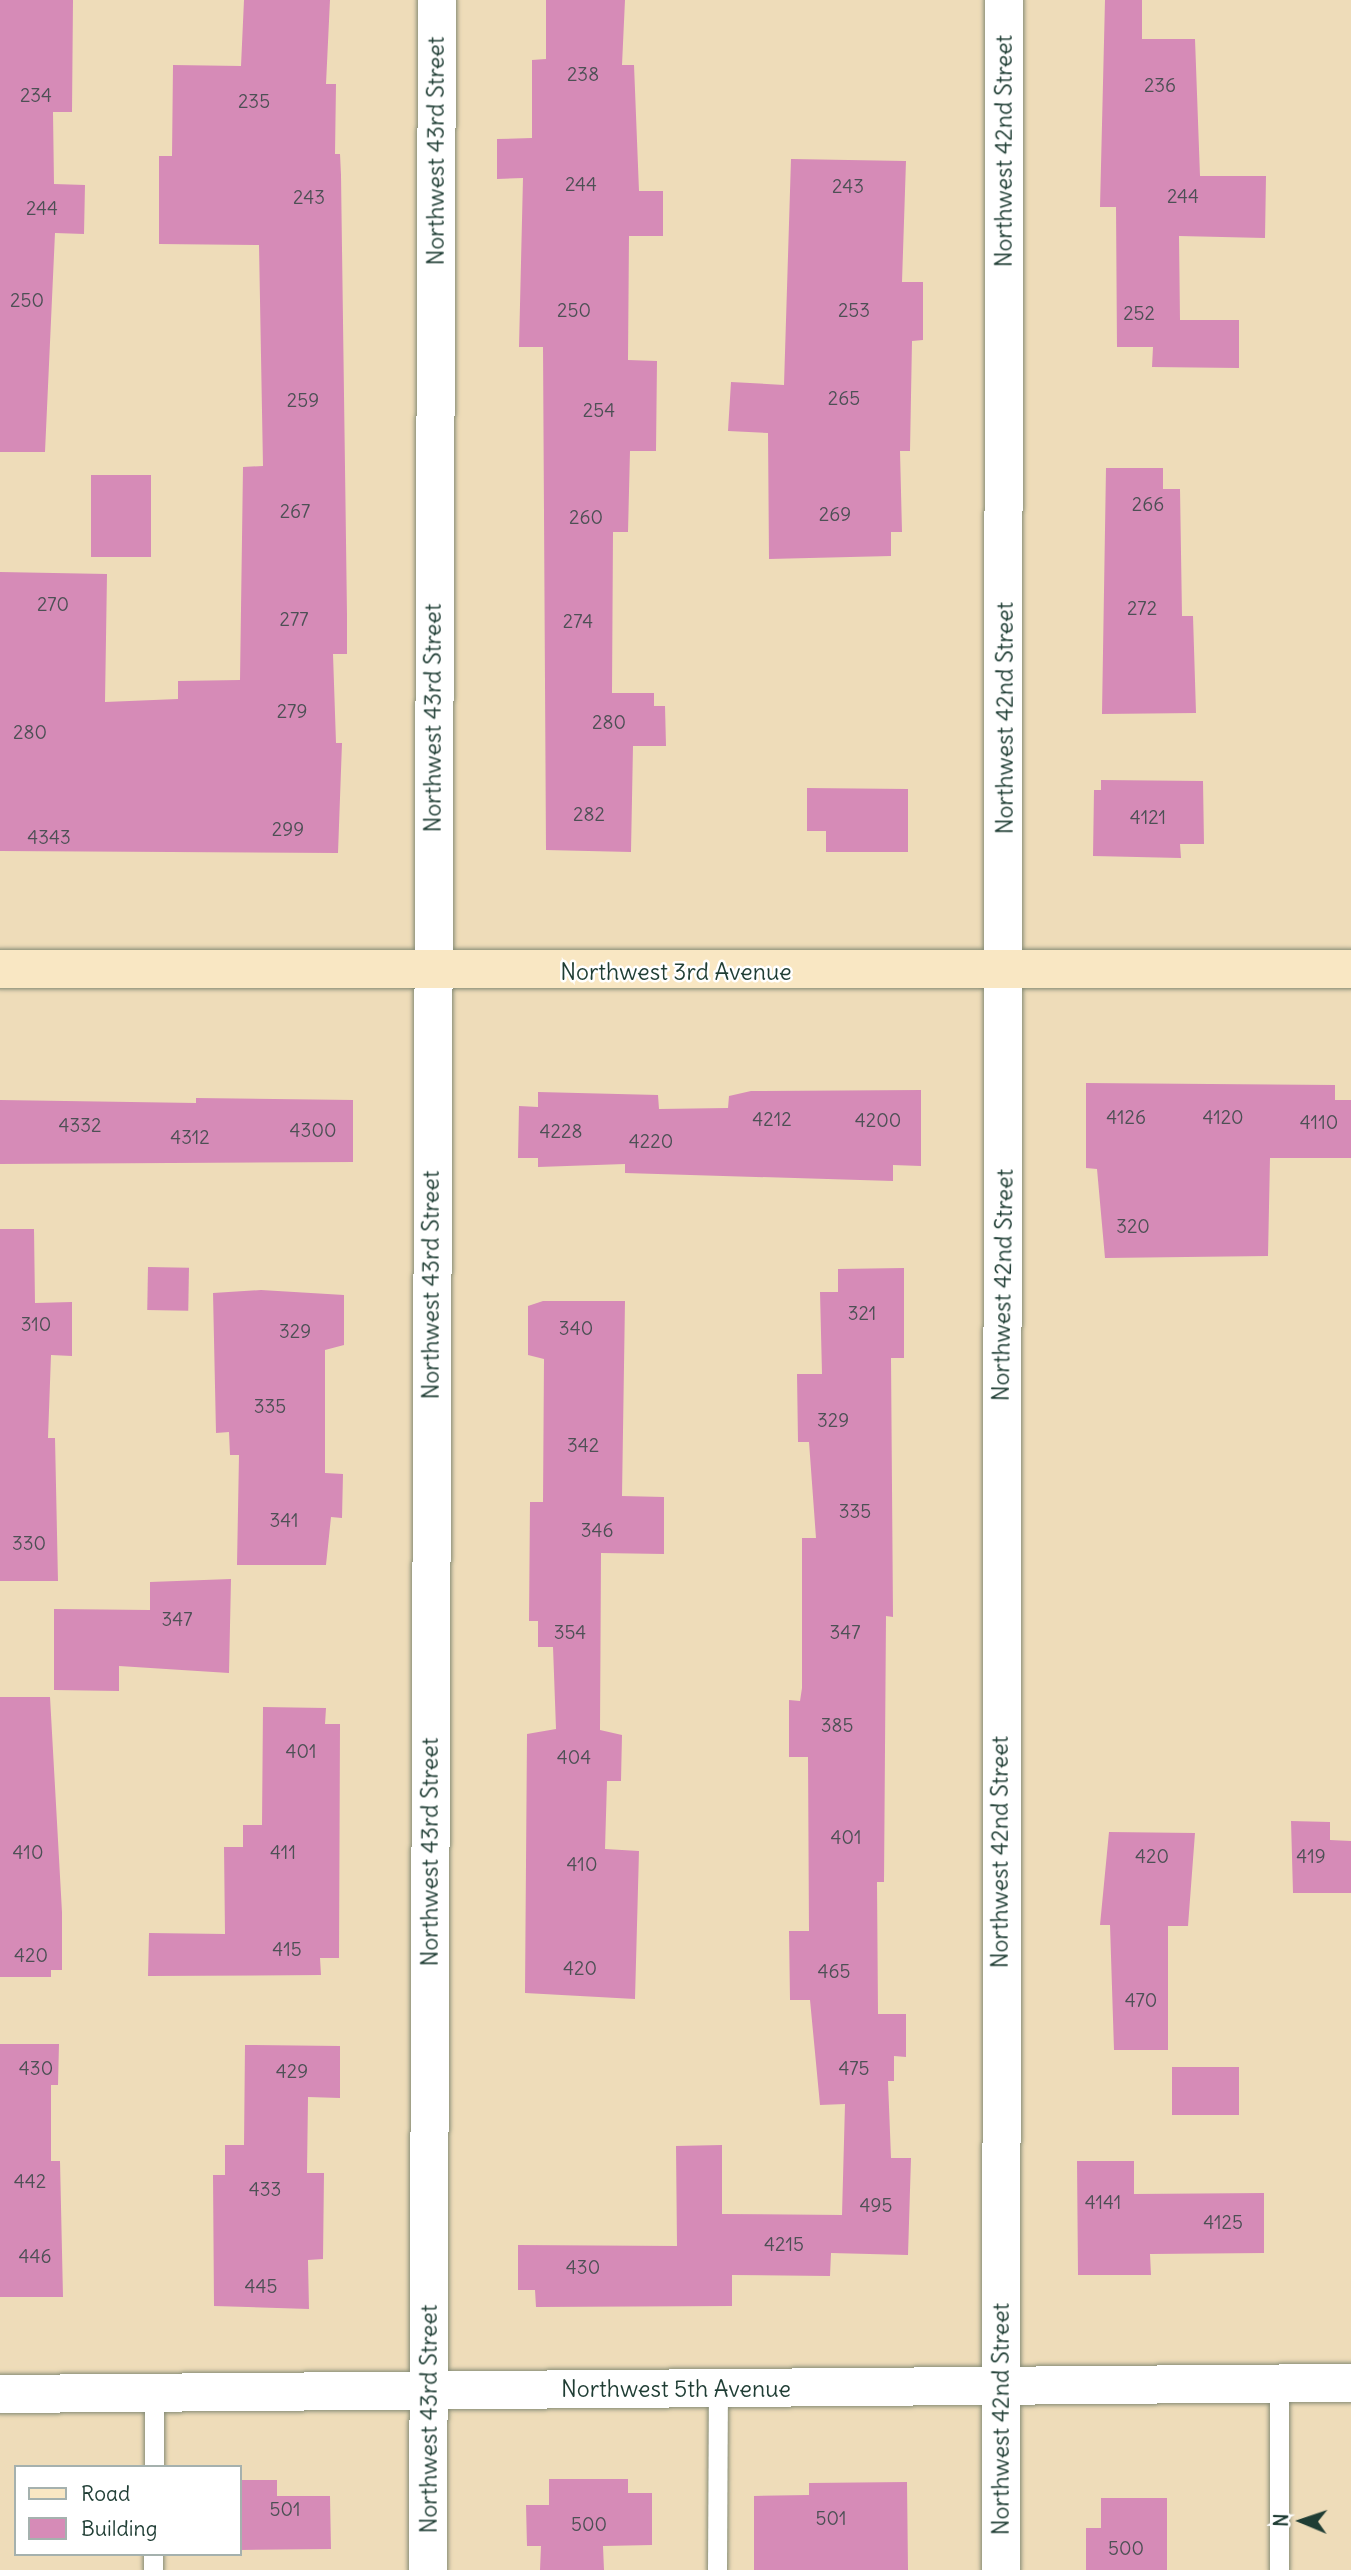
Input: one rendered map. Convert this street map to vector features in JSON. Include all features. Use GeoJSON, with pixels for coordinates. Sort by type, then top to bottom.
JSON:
{"type":"FeatureCollection","features":[{"type":"Feature","properties":{"kind":"street","name":"Northwest 43rd Street"},"geometry":{"type":"LineString","coordinates":[[428,2570],[431,971],[437,0]]}},
{"type":"Feature","properties":{"kind":"street","name":"Northwest 42nd Street"},"geometry":{"type":"LineString","coordinates":[[1001,2570],[1006,973],[1004,0]]}},
{"type":"Feature","properties":{"kind":"street","name":"Northwest 3rd Avenue"},"geometry":{"type":"LineString","coordinates":[[0,969],[1006,973],[1351,969]]}},
{"type":"Feature","properties":{"kind":"street","name":"Northwest 5th Avenue"},"geometry":{"type":"LineString","coordinates":[[0,2394],[429,2389],[1001,2389],[1351,2383]]}},
{"type":"Feature","properties":{"kind":"lane"},"geometry":{"type":"LineString","coordinates":[[1279,2385],[1279,2570]]}},
{"type":"Feature","properties":{"kind":"lane"},"geometry":{"type":"LineString","coordinates":[[717,2570],[718,2389]]}},
{"type":"Feature","properties":{"kind":"lane"},"geometry":{"type":"LineString","coordinates":[[154,2392],[154,2465]]}},
{"type":"Feature","properties":{"kind":"building"},"geometry":{"type":"Polygon","coordinates":[[[0,0],[73,0],[72,112],[53,112],[54,184],[85,185],[84,234],[55,233],[45,452],[0,452],[0,0]]]}},
{"type":"Feature","properties":{"kind":"building"},"geometry":{"type":"Polygon","coordinates":[[[244,0],[330,0],[326,84],[336,84],[335,154],[340,154],[341,175],[347,614],[347,654],[333,654],[336,743],[342,743],[338,853],[0,851],[0,572],[107,574],[105,702],[178,699],[178,681],[240,680],[243,467],[263,466],[259,245],[159,244],[159,156],[172,156],[173,65],[241,66],[244,0]]]}},
{"type":"Feature","properties":{"kind":"building"},"geometry":{"type":"Polygon","coordinates":[[[546,0],[625,0],[622,65],[634,65],[639,191],[663,191],[663,236],[629,236],[628,360],[657,361],[656,451],[630,451],[628,532],[613,532],[612,693],[654,693],[654,706],[665,706],[666,746],[633,746],[631,852],[546,850],[543,347],[519,347],[523,178],[497,179],[497,139],[532,138],[532,60],[546,59],[546,0]]]}},
{"type":"Feature","properties":{"kind":"building"},"geometry":{"type":"Polygon","coordinates":[[[1105,0],[1142,0],[1142,39],[1195,39],[1200,176],[1266,176],[1265,238],[1179,236],[1180,320],[1239,320],[1239,368],[1152,367],[1153,347],[1117,347],[1116,207],[1100,207],[1105,0]]]}},
{"type":"Feature","properties":{"kind":"building"},"geometry":{"type":"Polygon","coordinates":[[[791,159],[906,161],[902,282],[923,282],[923,340],[912,341],[910,451],[900,451],[902,532],[891,532],[891,556],[769,559],[768,433],[728,431],[731,382],[784,385],[791,159]]]}},
{"type":"Feature","properties":{"kind":"building"},"geometry":{"type":"Polygon","coordinates":[[[1106,468],[1163,468],[1163,489],[1180,489],[1182,616],[1193,616],[1196,713],[1102,714],[1106,468]]]}},
{"type":"Feature","properties":{"kind":"building"},"geometry":{"type":"Polygon","coordinates":[[[91,475],[151,475],[151,557],[91,557],[91,475]]]}},
{"type":"Feature","properties":{"kind":"building"},"geometry":{"type":"Polygon","coordinates":[[[1101,780],[1203,781],[1204,844],[1180,844],[1181,858],[1093,856],[1094,790],[1101,790],[1101,780]]]}},
{"type":"Feature","properties":{"kind":"building"},"geometry":{"type":"Polygon","coordinates":[[[807,788],[908,789],[908,852],[826,852],[826,831],[807,831],[807,788]]]}},
{"type":"Feature","properties":{"kind":"building"},"geometry":{"type":"Polygon","coordinates":[[[1086,1083],[1335,1085],[1335,1100],[1351,1100],[1351,1158],[1270,1158],[1268,1256],[1105,1258],[1097,1169],[1086,1168],[1086,1083]]]}},
{"type":"Feature","properties":{"kind":"building"},"geometry":{"type":"Polygon","coordinates":[[[921,1090],[921,1166],[893,1165],[893,1181],[625,1173],[625,1164],[538,1167],[538,1158],[518,1158],[519,1106],[538,1107],[538,1092],[658,1095],[659,1109],[728,1108],[729,1096],[751,1091],[921,1090]]]}},
{"type":"Feature","properties":{"kind":"building"},"geometry":{"type":"Polygon","coordinates":[[[196,1098],[353,1100],[353,1162],[0,1164],[0,1100],[196,1103],[196,1098]]]}},
{"type":"Feature","properties":{"kind":"building"},"geometry":{"type":"Polygon","coordinates":[[[0,1229],[34,1229],[35,1303],[72,1302],[72,1356],[51,1355],[48,1438],[55,1438],[58,1581],[0,1581],[0,1229]]]}},
{"type":"Feature","properties":{"kind":"building"},"geometry":{"type":"Polygon","coordinates":[[[148,1267],[189,1268],[188,1311],[147,1310],[148,1267]]]}},
{"type":"Feature","properties":{"kind":"building"},"geometry":{"type":"Polygon","coordinates":[[[904,1268],[904,1358],[891,1358],[893,1617],[886,1616],[884,1882],[877,1882],[878,2014],[906,2014],[906,2057],[894,2056],[894,2081],[888,2081],[891,2158],[911,2158],[908,2255],[831,2253],[830,2276],[732,2275],[732,2306],[536,2307],[535,2290],[518,2290],[518,2245],[677,2246],[676,2146],[722,2145],[722,2214],[842,2215],[845,2104],[820,2105],[810,2000],[790,2000],[789,1931],[809,1931],[808,1757],[789,1757],[789,1700],[800,1701],[802,1688],[802,1538],[816,1538],[809,1442],[798,1442],[797,1374],[822,1374],[820,1292],[838,1292],[838,1269],[904,1268]]]}},
{"type":"Feature","properties":{"kind":"building"},"geometry":{"type":"Polygon","coordinates":[[[261,1290],[344,1295],[344,1345],[325,1350],[325,1473],[343,1474],[342,1518],[331,1517],[326,1565],[237,1565],[239,1455],[230,1455],[229,1432],[216,1433],[213,1293],[261,1290]]]}},
{"type":"Feature","properties":{"kind":"building"},"geometry":{"type":"Polygon","coordinates":[[[543,1301],[625,1301],[622,1496],[664,1497],[664,1554],[601,1553],[600,1730],[622,1735],[621,1781],[607,1781],[605,1849],[639,1851],[635,1999],[525,1993],[527,1734],[556,1729],[553,1647],[538,1647],[538,1621],[529,1621],[530,1502],[543,1502],[544,1359],[528,1355],[528,1306],[543,1301]]]}},
{"type":"Feature","properties":{"kind":"building"},"geometry":{"type":"Polygon","coordinates":[[[231,1579],[229,1673],[119,1666],[119,1691],[54,1690],[54,1609],[150,1610],[150,1582],[231,1579]]]}},
{"type":"Feature","properties":{"kind":"building"},"geometry":{"type":"Polygon","coordinates":[[[0,1697],[50,1697],[62,1912],[62,1970],[51,1970],[51,1977],[0,1977],[0,1697]]]}},
{"type":"Feature","properties":{"kind":"building"},"geometry":{"type":"Polygon","coordinates":[[[263,1707],[326,1708],[325,1724],[340,1724],[339,1958],[320,1958],[321,1975],[148,1976],[149,1933],[225,1934],[224,1847],[243,1847],[243,1825],[262,1825],[263,1707]]]}},
{"type":"Feature","properties":{"kind":"building"},"geometry":{"type":"Polygon","coordinates":[[[1291,1821],[1330,1822],[1330,1840],[1351,1841],[1351,1893],[1293,1893],[1291,1821]]]}},
{"type":"Feature","properties":{"kind":"building"},"geometry":{"type":"Polygon","coordinates":[[[1109,1832],[1195,1833],[1188,1926],[1168,1926],[1168,2050],[1114,2050],[1110,1925],[1100,1925],[1109,1832]]]}},
{"type":"Feature","properties":{"kind":"building"},"geometry":{"type":"Polygon","coordinates":[[[0,2044],[59,2044],[58,2085],[51,2085],[51,2161],[60,2161],[63,2297],[0,2297],[0,2044]]]}},
{"type":"Feature","properties":{"kind":"building"},"geometry":{"type":"Polygon","coordinates":[[[245,2045],[340,2046],[340,2098],[308,2097],[307,2173],[324,2173],[323,2259],[308,2260],[309,2309],[214,2306],[213,2175],[225,2175],[225,2145],[244,2145],[245,2045]]]}},
{"type":"Feature","properties":{"kind":"building"},"geometry":{"type":"Polygon","coordinates":[[[1172,2067],[1239,2067],[1239,2115],[1172,2115],[1172,2067]]]}},
{"type":"Feature","properties":{"kind":"building"},"geometry":{"type":"Polygon","coordinates":[[[1077,2161],[1134,2161],[1134,2194],[1264,2193],[1264,2253],[1150,2254],[1151,2275],[1078,2275],[1077,2161]]]}},
{"type":"Feature","properties":{"kind":"building"},"geometry":{"type":"Polygon","coordinates":[[[549,2479],[628,2479],[628,2493],[652,2493],[652,2545],[603,2546],[604,2570],[540,2570],[541,2546],[527,2546],[526,2505],[549,2505],[549,2479]]]}},
{"type":"Feature","properties":{"kind":"building"},"geometry":{"type":"Polygon","coordinates":[[[242,2480],[277,2480],[277,2496],[330,2496],[331,2549],[242,2550],[242,2480]]]}},
{"type":"Feature","properties":{"kind":"building"},"geometry":{"type":"Polygon","coordinates":[[[907,2482],[908,2570],[754,2570],[754,2496],[809,2495],[809,2483],[907,2482]]]}},
{"type":"Feature","properties":{"kind":"building"},"geometry":{"type":"Polygon","coordinates":[[[1101,2498],[1167,2498],[1167,2570],[1086,2570],[1086,2528],[1101,2528],[1101,2498]]]}}]}
